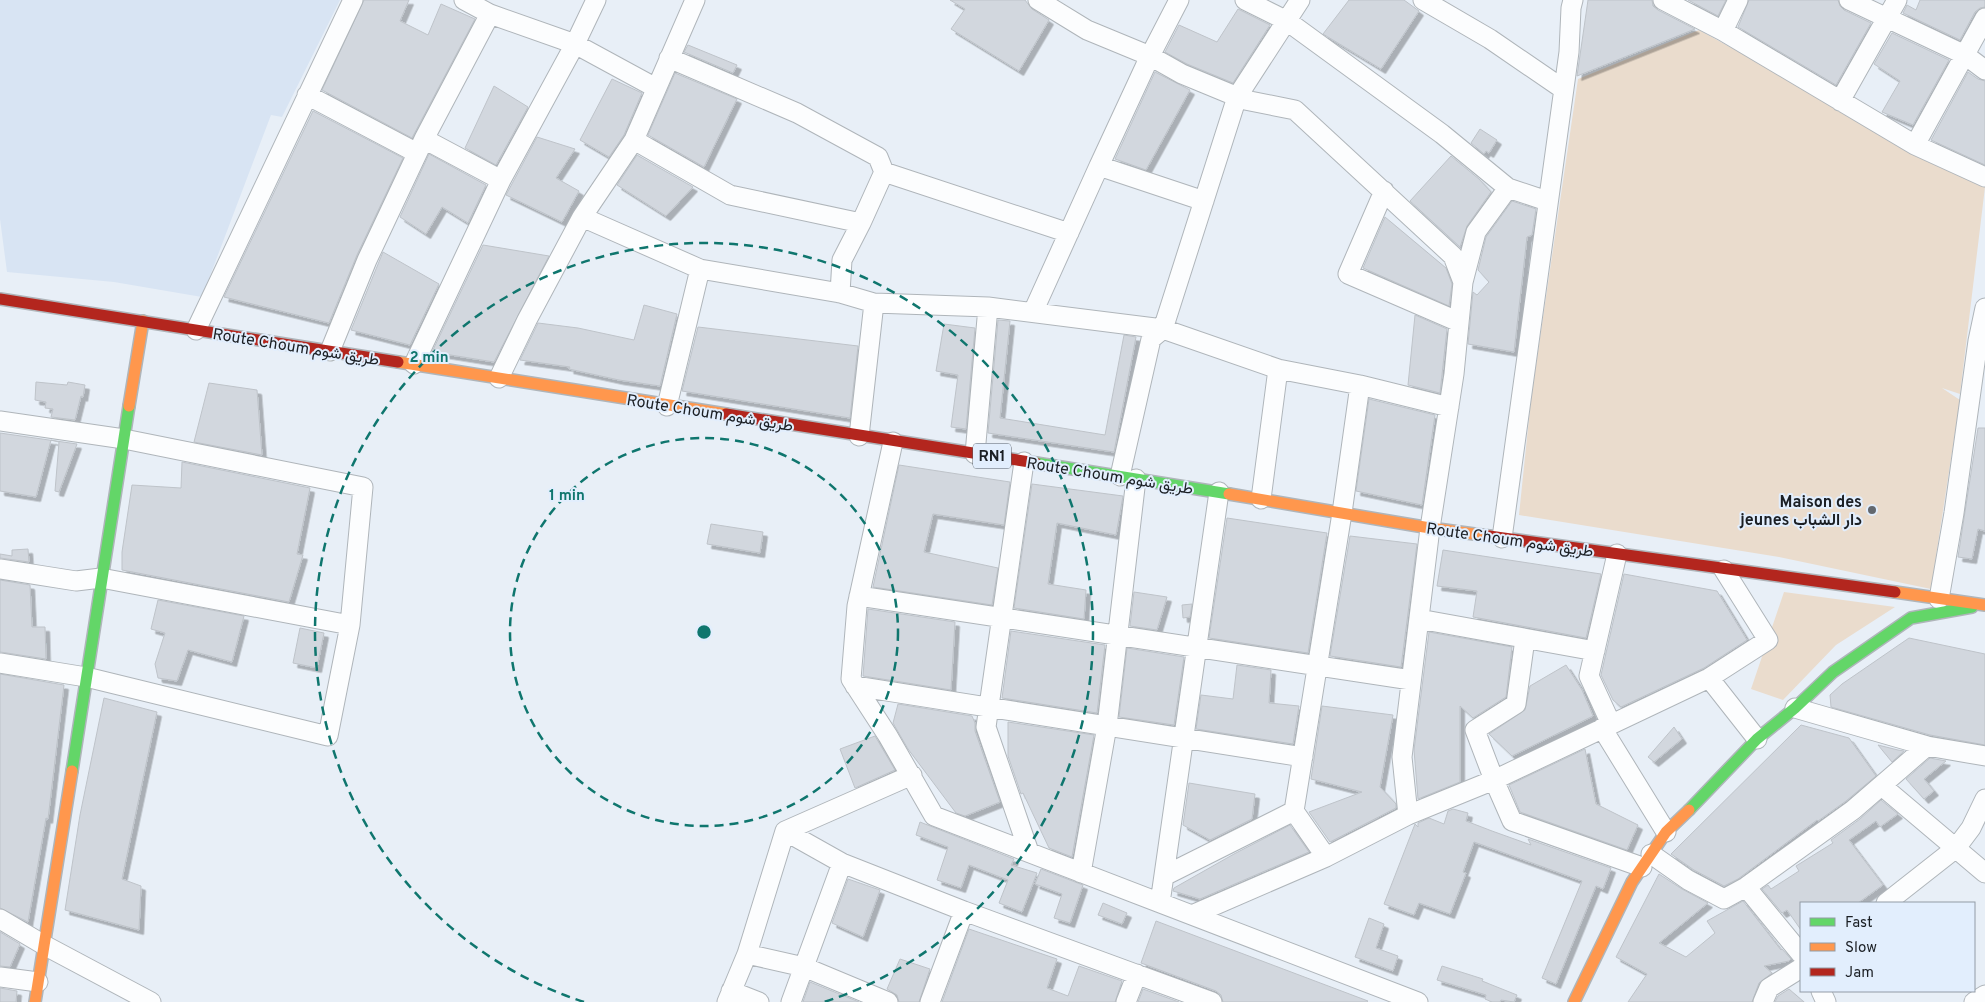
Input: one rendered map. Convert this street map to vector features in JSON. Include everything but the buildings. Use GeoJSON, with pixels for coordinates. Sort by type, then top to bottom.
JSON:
{"type":"FeatureCollection","features":[{"type":"Feature","properties":{"kind":"main road","name":"Route Choum طريق شوم"},"geometry":{"type":"LineString","coordinates":[[0,299],[893,442],[1261,498],[1430,528],[1985,605]]}},
{"type":"Feature","properties":{"kind":"main road"},"geometry":{"type":"LineString","coordinates":[[35,1002],[143,321]]}},
{"type":"Feature","properties":{"kind":"main road"},"geometry":{"type":"LineString","coordinates":[[1574,1002],[1632,882],[1666,832],[1709,791],[1757,739],[1795,708],[1833,672],[1910,618],[1985,605]]}},
{"type":"Feature","properties":{"kind":"street"},"geometry":{"type":"LineString","coordinates":[[196,330],[306,95],[353,0]]}},
{"type":"Feature","properties":{"kind":"street"},"geometry":{"type":"LineString","coordinates":[[464,0],[490,14],[575,44],[656,88]]}},
{"type":"Feature","properties":{"kind":"street"},"geometry":{"type":"LineString","coordinates":[[414,364],[501,180],[575,44],[596,0]]}},
{"type":"Feature","properties":{"kind":"street"},"geometry":{"type":"LineString","coordinates":[[499,378],[527,320],[582,217],[634,140],[696,0]]}},
{"type":"Feature","properties":{"kind":"street"},"geometry":{"type":"LineString","coordinates":[[1038,0],[1087,30],[1150,56],[1182,74],[1245,100],[1294,110],[1453,256],[1462,282]]}},
{"type":"Feature","properties":{"kind":"street"},"geometry":{"type":"LineString","coordinates":[[1033,312],[1150,56],[1179,0]]}},
{"type":"Feature","properties":{"kind":"street"},"geometry":{"type":"LineString","coordinates":[[1245,0],[1287,21],[1442,134],[1508,188],[1548,201]]}},
{"type":"Feature","properties":{"kind":"street"},"geometry":{"type":"LineString","coordinates":[[1081,874],[1107,726],[1118,636],[1128,478],[1151,339],[1163,329],[1237,97],[1300,0]]}},
{"type":"Feature","properties":{"kind":"street"},"geometry":{"type":"LineString","coordinates":[[1423,0],[1490,39],[1563,89]]}},
{"type":"Feature","properties":{"kind":"street"},"geometry":{"type":"LineString","coordinates":[[1502,538],[1569,52],[1573,0]]}},
{"type":"Feature","properties":{"kind":"street"},"geometry":{"type":"LineString","coordinates":[[1663,0],[1722,31],[1915,145],[1985,177]]}},
{"type":"Feature","properties":{"kind":"street"},"geometry":{"type":"LineString","coordinates":[[1722,31],[1738,0]]}},
{"type":"Feature","properties":{"kind":"street"},"geometry":{"type":"LineString","coordinates":[[1849,0],[1965,55],[1985,70]]}},
{"type":"Feature","properties":{"kind":"street"},"geometry":{"type":"LineString","coordinates":[[1840,101],[1897,0]]}},
{"type":"Feature","properties":{"kind":"street"},"geometry":{"type":"LineString","coordinates":[[330,351],[367,260],[420,146],[490,14]]}},
{"type":"Feature","properties":{"kind":"street"},"geometry":{"type":"LineString","coordinates":[[1915,145],[1985,18]]}},
{"type":"Feature","properties":{"kind":"street"},"geometry":{"type":"LineString","coordinates":[[670,58],[797,114],[878,157],[884,172],[842,260],[840,293]]}},
{"type":"Feature","properties":{"kind":"street"},"geometry":{"type":"LineString","coordinates":[[306,95],[501,180]]}},
{"type":"Feature","properties":{"kind":"street"},"geometry":{"type":"LineString","coordinates":[[634,140],[730,195],[861,223]]}},
{"type":"Feature","properties":{"kind":"street"},"geometry":{"type":"LineString","coordinates":[[1099,166],[1204,201]]}},
{"type":"Feature","properties":{"kind":"street"},"geometry":{"type":"LineString","coordinates":[[884,172],[1068,233]]}},
{"type":"Feature","properties":{"kind":"street"},"geometry":{"type":"LineString","coordinates":[[1408,815],[1402,757],[1430,528],[1449,408],[1462,282],[1476,232],[1508,188]]}},
{"type":"Feature","properties":{"kind":"street"},"geometry":{"type":"LineString","coordinates":[[1384,191],[1348,274],[1459,322]]}},
{"type":"Feature","properties":{"kind":"street"},"geometry":{"type":"LineString","coordinates":[[582,217],[700,269],[840,293],[874,302],[988,307],[1163,329],[1278,369],[1360,386],[1449,408]]}},
{"type":"Feature","properties":{"kind":"street"},"geometry":{"type":"LineString","coordinates":[[667,406],[700,269]]}},
{"type":"Feature","properties":{"kind":"street"},"geometry":{"type":"LineString","coordinates":[[859,436],[874,302]]}},
{"type":"Feature","properties":{"kind":"street"},"geometry":{"type":"LineString","coordinates":[[975,454],[988,307]]}},
{"type":"Feature","properties":{"kind":"street"},"geometry":{"type":"LineString","coordinates":[[1939,599],[1980,363],[1985,308]]}},
{"type":"Feature","properties":{"kind":"street"},"geometry":{"type":"LineString","coordinates":[[1261,498],[1278,369]]}},
{"type":"Feature","properties":{"kind":"street"},"geometry":{"type":"LineString","coordinates":[[1326,857],[1294,811],[1342,512],[1360,386]]}},
{"type":"Feature","properties":{"kind":"street"},"geometry":{"type":"LineString","coordinates":[[0,421],[124,439],[363,487],[350,625],[328,736],[86,677],[0,663]]}},
{"type":"Feature","properties":{"kind":"street"},"geometry":{"type":"LineString","coordinates":[[893,442],[859,596],[851,679],[912,776],[934,816],[1418,1002]]}},
{"type":"Feature","properties":{"kind":"street"},"geometry":{"type":"LineString","coordinates":[[1024,462],[986,728],[1029,852]]}},
{"type":"Feature","properties":{"kind":"street"},"geometry":{"type":"LineString","coordinates":[[1160,903],[1219,492]]}},
{"type":"Feature","properties":{"kind":"street"},"geometry":{"type":"LineString","coordinates":[[1618,554],[1589,676],[1606,726],[1666,832]]}},
{"type":"Feature","properties":{"kind":"street"},"geometry":{"type":"LineString","coordinates":[[0,569],[76,581],[102,578],[350,625]]}},
{"type":"Feature","properties":{"kind":"street"},"geometry":{"type":"LineString","coordinates":[[1192,915],[1326,857],[1408,815],[1494,780],[1709,678],[1768,640],[1724,570]]}},
{"type":"Feature","properties":{"kind":"street"},"geometry":{"type":"LineString","coordinates":[[859,596],[1411,680]]}},
{"type":"Feature","properties":{"kind":"street"},"geometry":{"type":"LineString","coordinates":[[1419,619],[1595,651]]}},
{"type":"Feature","properties":{"kind":"street"},"geometry":{"type":"LineString","coordinates":[[1525,639],[1516,704],[1475,730],[1512,822],[1647,860],[1724,899],[1746,887],[1853,810],[1927,746]]}},
{"type":"Feature","properties":{"kind":"street"},"geometry":{"type":"LineString","coordinates":[[1709,678],[1757,739]]}},
{"type":"Feature","properties":{"kind":"street"},"geometry":{"type":"LineString","coordinates":[[855,686],[1303,757]]}},
{"type":"Feature","properties":{"kind":"street"},"geometry":{"type":"LineString","coordinates":[[1795,708],[1927,746],[1985,756]]}},
{"type":"Feature","properties":{"kind":"street"},"geometry":{"type":"LineString","coordinates":[[759,1002],[729,996],[748,954],[786,831],[912,776]]}},
{"type":"Feature","properties":{"kind":"street"},"geometry":{"type":"LineString","coordinates":[[1882,786],[1985,873]]}},
{"type":"Feature","properties":{"kind":"street"},"geometry":{"type":"LineString","coordinates":[[1887,902],[1956,848],[1971,828],[1985,799]]}},
{"type":"Feature","properties":{"kind":"street"},"geometry":{"type":"LineString","coordinates":[[1164,876],[1294,811]]}},
{"type":"Feature","properties":{"kind":"street"},"geometry":{"type":"LineString","coordinates":[[786,831],[842,862],[964,911],[1212,1002]]}},
{"type":"Feature","properties":{"kind":"street"},"geometry":{"type":"LineString","coordinates":[[791,1002],[842,862]]}},
{"type":"Feature","properties":{"kind":"street"},"geometry":{"type":"LineString","coordinates":[[1746,887],[1800,953]]}},
{"type":"Feature","properties":{"kind":"street"},"geometry":{"type":"LineString","coordinates":[[930,1002],[964,911]]}},
{"type":"Feature","properties":{"kind":"street"},"geometry":{"type":"LineString","coordinates":[[0,919],[44,945],[151,1002]]}},
{"type":"Feature","properties":{"kind":"street"},"geometry":{"type":"LineString","coordinates":[[748,954],[804,968],[888,1002]]}},
{"type":"Feature","properties":{"kind":"street"},"geometry":{"type":"LineString","coordinates":[[1763,1002],[1769,988],[1800,969]]}},
{"type":"Feature","properties":{"kind":"street"},"geometry":{"type":"LineString","coordinates":[[1126,1002],[1137,974]]}},
{"type":"Feature","properties":{"kind":"street"},"geometry":{"type":"LineString","coordinates":[[0,977],[38,982]]}},
{"type":"Feature","properties":{"kind":"street"},"geometry":{"type":"LineString","coordinates":[[1974,1002],[1985,995]]}},
{"type":"Feature","properties":{"kind":"shaded area"},"geometry":{"type":"Polygon","coordinates":[[[0,0],[340,0],[282,117],[271,115],[202,297],[114,282],[7,272],[0,219],[0,0]]]}},
{"type":"Feature","properties":{"kind":"shaded area"},"geometry":{"type":"Polygon","coordinates":[[[1699,30],[1985,187],[1960,394],[1942,388],[1960,400],[1931,589],[1779,557],[1519,515],[1531,399],[1578,79],[1699,30]]]}},
{"type":"Feature","properties":{"kind":"shaded area"},"geometry":{"type":"Polygon","coordinates":[[[1784,592],[1895,607],[1836,645],[1783,700],[1751,689],[1784,592]]]}},
{"type":"Feature","properties":{"kind":"traffic: fast"},"geometry":{"type":"LineString","coordinates":[[72,771],[129,406]]}},
{"type":"Feature","properties":{"kind":"traffic: fast"},"geometry":{"type":"LineString","coordinates":[[1036,463],[1229,494]]}},
{"type":"Feature","properties":{"kind":"traffic: fast"},"geometry":{"type":"LineString","coordinates":[[1689,810],[1757,739],[1795,708],[1833,672],[1911,618],[1972,607]]}},
{"type":"Feature","properties":{"kind":"traffic: slow"},"geometry":{"type":"LineString","coordinates":[[129,406],[143,321]]}},
{"type":"Feature","properties":{"kind":"traffic: slow"},"geometry":{"type":"LineString","coordinates":[[398,362],[726,414]]}},
{"type":"Feature","properties":{"kind":"traffic: slow"},"geometry":{"type":"LineString","coordinates":[[1229,494],[1430,528],[1489,536]]}},
{"type":"Feature","properties":{"kind":"traffic: slow"},"geometry":{"type":"LineString","coordinates":[[1895,592],[1985,605]]}},
{"type":"Feature","properties":{"kind":"traffic: slow"},"geometry":{"type":"LineString","coordinates":[[35,1002],[72,771]]}},
{"type":"Feature","properties":{"kind":"traffic: slow"},"geometry":{"type":"LineString","coordinates":[[1574,1002],[1632,882],[1666,832],[1689,810]]}},
{"type":"Feature","properties":{"kind":"traffic: jam"},"geometry":{"type":"LineString","coordinates":[[0,299],[398,362]]}},
{"type":"Feature","properties":{"kind":"traffic: jam"},"geometry":{"type":"LineString","coordinates":[[726,414],[1036,463]]}},
{"type":"Feature","properties":{"kind":"traffic: jam"},"geometry":{"type":"LineString","coordinates":[[1489,536],[1895,592]]}},
{"type":"Feature","properties":{"kind":"place","name":"Maison des jeunes دار الشباب"},"geometry":{"type":"Point","coordinates":[1872,510]}}]}
